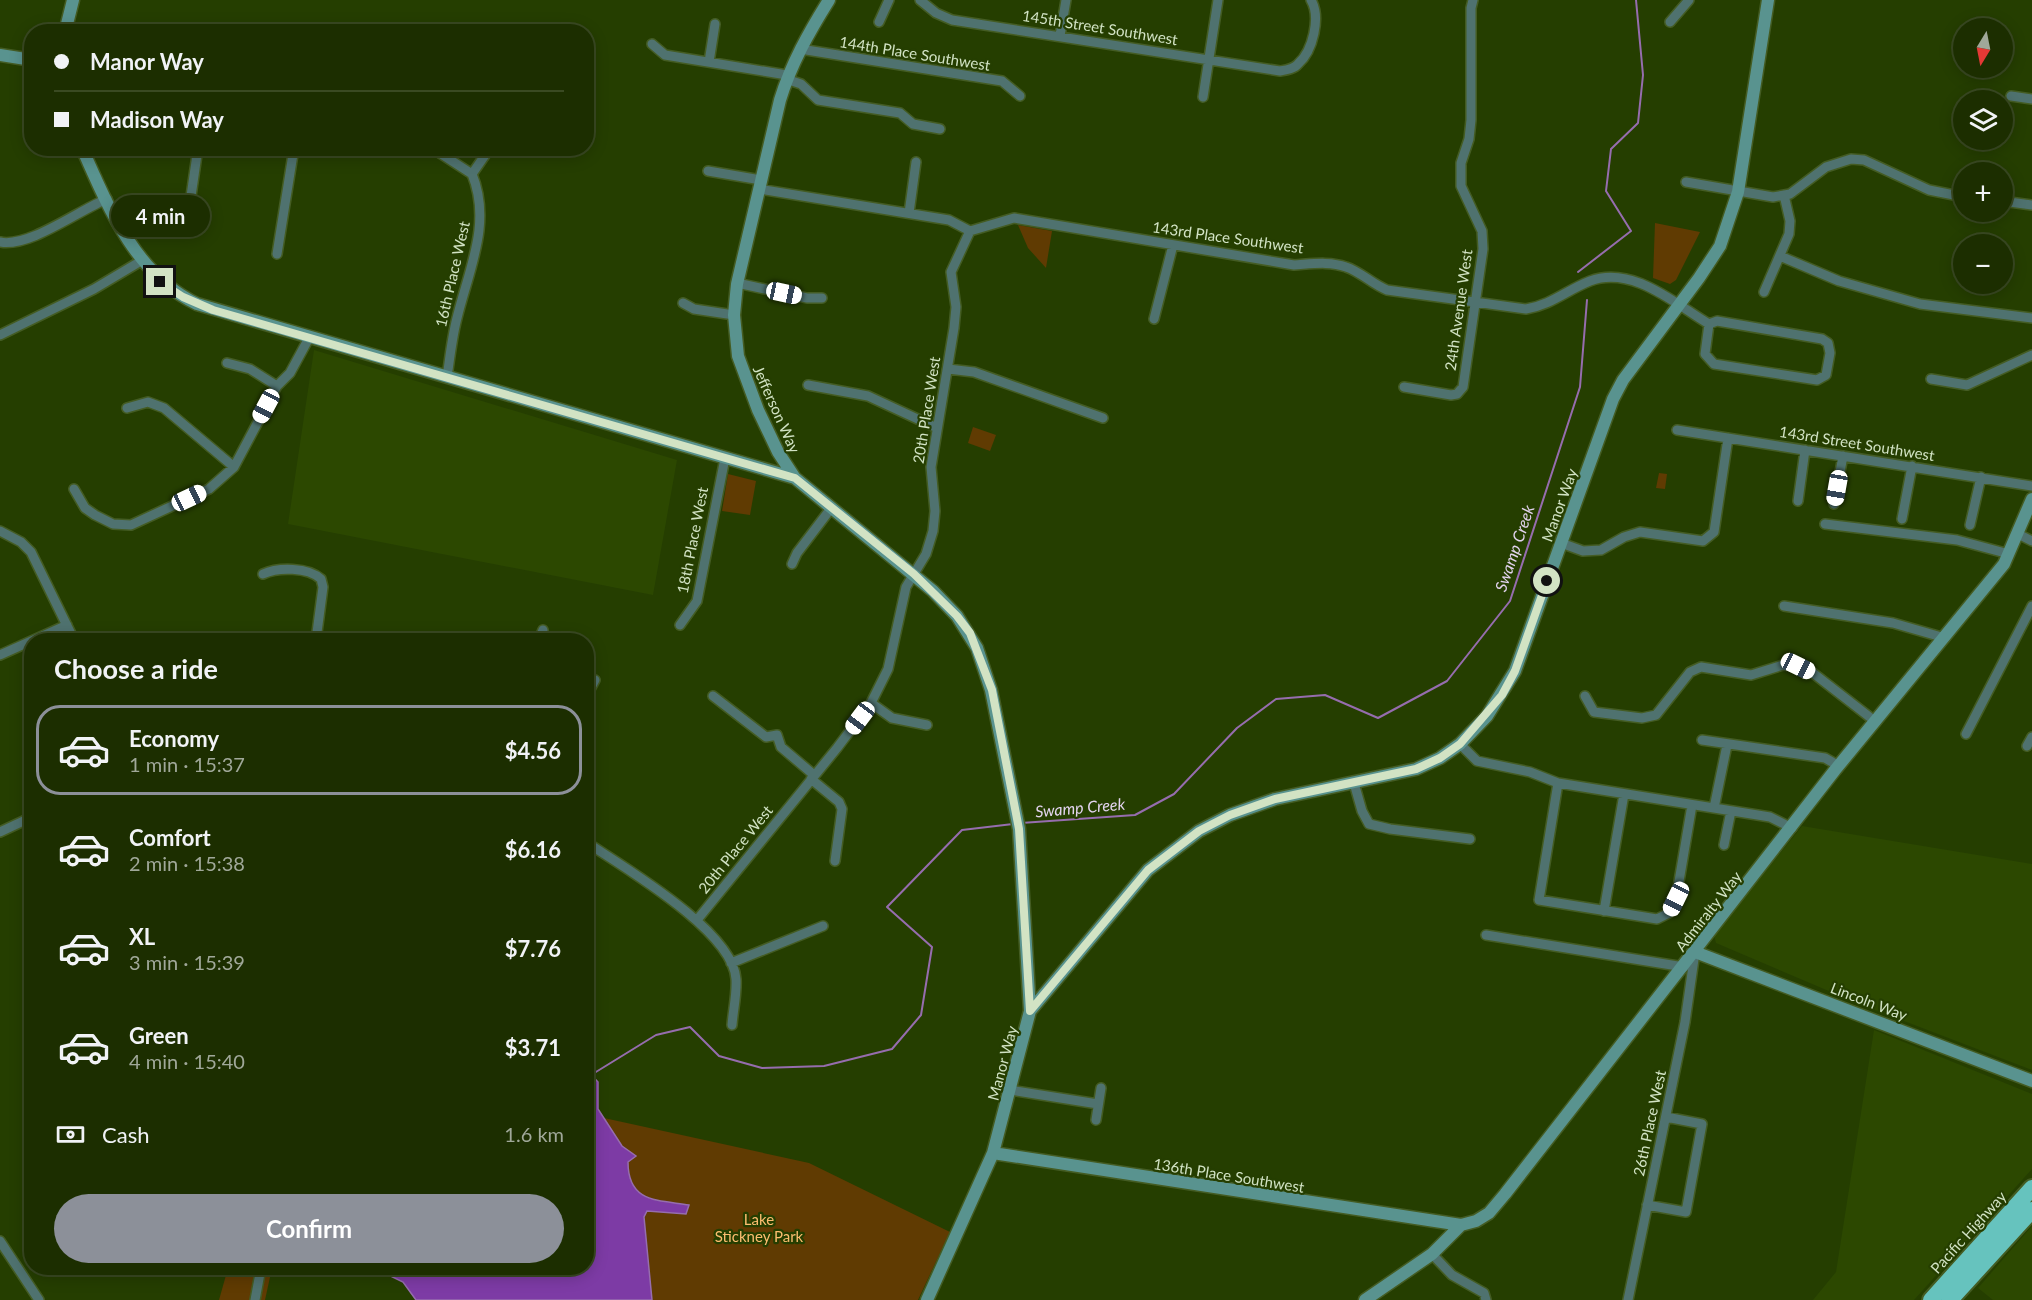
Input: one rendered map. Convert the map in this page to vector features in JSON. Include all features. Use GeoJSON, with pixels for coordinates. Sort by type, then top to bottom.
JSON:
{"type":"FeatureCollection","features":[{"type":"Feature","properties":{"kind":"highway","name":"Pacific Highway"},"geometry":{"type":"LineString","coordinates":[[1931,1300],[2032,1188]]}},
{"type":"Feature","properties":{"kind":"highway"},"geometry":{"type":"LineString","coordinates":[[1950,1300],[2032,1210]]}},
{"type":"Feature","properties":{"kind":"highway"},"geometry":{"type":"LineString","coordinates":[[1983,1265],[1984,1248],[2000,1223]]}},
{"type":"Feature","properties":{"kind":"street"},"geometry":{"type":"LineString","coordinates":[[67,24],[73,0]]}},
{"type":"Feature","properties":{"kind":"street","name":"Jefferson Way"},"geometry":{"type":"LineString","coordinates":[[830,0],[800,49],[787,77],[737,283],[734,315],[738,356],[746,381],[778,452],[795,478],[914,574],[957,616],[977,648],[992,690],[1019,829],[1030,1011]]}},
{"type":"Feature","properties":{"kind":"street"},"geometry":{"type":"LineString","coordinates":[[879,22],[889,0]]}},
{"type":"Feature","properties":{"kind":"street","name":"145th Street Southwest"},"geometry":{"type":"LineString","coordinates":[[920,0],[936,13],[952,20],[1280,71],[1296,67],[1306,55],[1313,34],[1316,8],[1311,0]]}},
{"type":"Feature","properties":{"kind":"street"},"geometry":{"type":"LineString","coordinates":[[1060,36],[1066,0]]}},
{"type":"Feature","properties":{"kind":"street"},"geometry":{"type":"LineString","coordinates":[[1203,97],[1218,0]]}},
{"type":"Feature","properties":{"kind":"street","name":"24th Avenue West"},"geometry":{"type":"LineString","coordinates":[[1404,387],[1451,395],[1461,391],[1483,249],[1482,231],[1461,186],[1461,163],[1469,139],[1471,120],[1471,8],[1473,0]]}},
{"type":"Feature","properties":{"kind":"street"},"geometry":{"type":"LineString","coordinates":[[1670,22],[1689,0]]}},
{"type":"Feature","properties":{"kind":"street","name":"Manor Way"},"geometry":{"type":"LineString","coordinates":[[927,1300],[993,1154],[1030,1011],[1148,870],[1199,831],[1230,815],[1275,799],[1416,769],[1440,758],[1460,744],[1486,716],[1515,671],[1613,399],[1623,380],[1720,246],[1738,192],[1768,0]]}},
{"type":"Feature","properties":{"kind":"street"},"geometry":{"type":"LineString","coordinates":[[709,62],[715,24]]}},
{"type":"Feature","properties":{"kind":"street"},"geometry":{"type":"LineString","coordinates":[[652,44],[665,55],[787,77],[801,84],[818,100],[900,113],[913,124],[940,129]]}},
{"type":"Feature","properties":{"kind":"street","name":"144th Place Southwest"},"geometry":{"type":"LineString","coordinates":[[800,49],[1002,81],[1020,96]]}},
{"type":"Feature","properties":{"kind":"street"},"geometry":{"type":"LineString","coordinates":[[0,55],[24,59]]}},
{"type":"Feature","properties":{"kind":"street"},"geometry":{"type":"LineString","coordinates":[[2013,96],[2032,99]]}},
{"type":"Feature","properties":{"kind":"street"},"geometry":{"type":"LineString","coordinates":[[88,156],[107,199],[141,261],[169,288],[197,304],[795,478]]}},
{"type":"Feature","properties":{"kind":"street"},"geometry":{"type":"LineString","coordinates":[[196,220],[190,203],[197,156]]}},
{"type":"Feature","properties":{"kind":"street"},"geometry":{"type":"LineString","coordinates":[[277,254],[293,156]]}},
{"type":"Feature","properties":{"kind":"street"},"geometry":{"type":"LineString","coordinates":[[444,156],[472,174],[484,156]]}},
{"type":"Feature","properties":{"kind":"street"},"geometry":{"type":"LineString","coordinates":[[1686,182],[1773,197],[1803,187],[1826,167],[1851,159],[1863,160],[1929,189],[1953,194]]}},
{"type":"Feature","properties":{"kind":"street"},"geometry":{"type":"LineString","coordinates":[[909,213],[916,162]]}},
{"type":"Feature","properties":{"kind":"street"},"geometry":{"type":"LineString","coordinates":[[708,171],[760,184],[949,220],[970,231]]}},
{"type":"Feature","properties":{"kind":"street","name":"16th Place West"},"geometry":{"type":"LineString","coordinates":[[447,377],[457,319],[474,257],[480,220],[481,195],[472,174]]}},
{"type":"Feature","properties":{"kind":"street"},"geometry":{"type":"LineString","coordinates":[[1764,292],[1789,234],[1790,221],[1784,195]]}},
{"type":"Feature","properties":{"kind":"street"},"geometry":{"type":"LineString","coordinates":[[0,242],[18,241],[33,236],[107,199]]}},
{"type":"Feature","properties":{"kind":"street"},"geometry":{"type":"LineString","coordinates":[[2013,202],[2032,204]]}},
{"type":"Feature","properties":{"kind":"street","name":"143rd Place Southwest"},"geometry":{"type":"LineString","coordinates":[[970,231],[1014,218],[1294,265],[1323,263],[1347,267],[1372,284],[1387,290],[1526,309],[1545,306],[1592,280],[1613,279],[1642,284],[1662,292],[1709,324]]}},
{"type":"Feature","properties":{"kind":"street","name":"20th Place West"},"geometry":{"type":"LineString","coordinates":[[697,920],[872,703],[888,669],[906,586],[926,554],[933,531],[935,511],[931,467],[956,307],[951,272],[970,231]]}},
{"type":"Feature","properties":{"kind":"street"},"geometry":{"type":"LineString","coordinates":[[1154,319],[1173,245]]}},
{"type":"Feature","properties":{"kind":"street"},"geometry":{"type":"LineString","coordinates":[[1780,256],[1839,281],[1920,304],[2032,318]]}},
{"type":"Feature","properties":{"kind":"street"},"geometry":{"type":"LineString","coordinates":[[0,335],[94,289],[141,261]]}},
{"type":"Feature","properties":{"kind":"street"},"geometry":{"type":"LineString","coordinates":[[737,283],[807,298],[822,298]]}},
{"type":"Feature","properties":{"kind":"street"},"geometry":{"type":"LineString","coordinates":[[683,303],[694,309],[734,315]]}},
{"type":"Feature","properties":{"kind":"street"},"geometry":{"type":"LineString","coordinates":[[1717,321],[1822,339],[1828,343],[1830,353],[1823,379],[1817,380],[1714,364],[1705,354],[1709,324],[1717,321]]}},
{"type":"Feature","properties":{"kind":"street"},"geometry":{"type":"LineString","coordinates":[[74,489],[85,508],[94,515],[113,524],[131,525],[209,489],[234,467],[277,386],[290,373],[309,338]]}},
{"type":"Feature","properties":{"kind":"street"},"geometry":{"type":"LineString","coordinates":[[1931,379],[1967,385],[2032,355]]}},
{"type":"Feature","properties":{"kind":"street"},"geometry":{"type":"LineString","coordinates":[[227,363],[260,374],[277,386]]}},
{"type":"Feature","properties":{"kind":"street"},"geometry":{"type":"LineString","coordinates":[[948,369],[974,372],[1103,418]]}},
{"type":"Feature","properties":{"kind":"street"},"geometry":{"type":"LineString","coordinates":[[808,385],[868,396],[937,428]]}},
{"type":"Feature","properties":{"kind":"street"},"geometry":{"type":"LineString","coordinates":[[127,408],[148,402],[164,408],[234,467]]}},
{"type":"Feature","properties":{"kind":"street","name":"143rd Street Southwest"},"geometry":{"type":"LineString","coordinates":[[1677,430],[2032,486]]}},
{"type":"Feature","properties":{"kind":"street"},"geometry":{"type":"LineString","coordinates":[[1561,543],[1583,551],[1601,550],[1624,537],[1640,532],[1703,541],[1714,532],[1728,438]]}},
{"type":"Feature","properties":{"kind":"street"},"geometry":{"type":"LineString","coordinates":[[1798,501],[1804,450]]}},
{"type":"Feature","properties":{"kind":"street"},"geometry":{"type":"LineString","coordinates":[[1834,504],[1843,456]]}},
{"type":"Feature","properties":{"kind":"street","name":"18th Place West"},"geometry":{"type":"LineString","coordinates":[[680,625],[697,601],[725,458]]}},
{"type":"Feature","properties":{"kind":"street"},"geometry":{"type":"LineString","coordinates":[[1902,519],[1912,466]]}},
{"type":"Feature","properties":{"kind":"street"},"geometry":{"type":"LineString","coordinates":[[1970,525],[1981,477]]}},
{"type":"Feature","properties":{"kind":"street","name":"Admiralty Way"},"geometry":{"type":"LineString","coordinates":[[1365,1300],[1432,1254],[1461,1225],[1476,1221],[1489,1213],[1505,1194],[1839,766],[2004,564],[2032,499]]}},
{"type":"Feature","properties":{"kind":"street"},"geometry":{"type":"LineString","coordinates":[[792,564],[797,553],[832,507]]}},
{"type":"Feature","properties":{"kind":"street"},"geometry":{"type":"LineString","coordinates":[[1825,524],[1957,540],[2009,554]]}},
{"type":"Feature","properties":{"kind":"street"},"geometry":{"type":"LineString","coordinates":[[2,531],[31,552],[71,633]]}},
{"type":"Feature","properties":{"kind":"street"},"geometry":{"type":"LineString","coordinates":[[2018,534],[2032,541]]}},
{"type":"Feature","properties":{"kind":"street"},"geometry":{"type":"LineString","coordinates":[[263,574],[277,569],[308,573],[321,579],[323,587],[317,633]]}},
{"type":"Feature","properties":{"kind":"street"},"geometry":{"type":"LineString","coordinates":[[1784,606],[1893,623],[1945,638]]}},
{"type":"Feature","properties":{"kind":"street"},"geometry":{"type":"LineString","coordinates":[[1966,734],[2032,606]]}},
{"type":"Feature","properties":{"kind":"street"},"geometry":{"type":"LineString","coordinates":[[49,633],[67,625]]}},
{"type":"Feature","properties":{"kind":"street"},"geometry":{"type":"LineString","coordinates":[[0,655],[24,644]]}},
{"type":"Feature","properties":{"kind":"street"},"geometry":{"type":"LineString","coordinates":[[1585,696],[1594,712],[1641,718],[1656,715],[1690,672],[1701,667],[1751,675],[1783,665],[1798,666],[1813,674],[1876,722]]}},
{"type":"Feature","properties":{"kind":"street"},"geometry":{"type":"LineString","coordinates":[[713,696],[766,737],[777,735],[781,747],[839,802],[842,809],[835,861]]}},
{"type":"Feature","properties":{"kind":"street"},"geometry":{"type":"LineString","coordinates":[[872,703],[892,718],[927,725]]}},
{"type":"Feature","properties":{"kind":"street"},"geometry":{"type":"LineString","coordinates":[[1702,740],[1825,758],[1839,766]]}},
{"type":"Feature","properties":{"kind":"street"},"geometry":{"type":"LineString","coordinates":[[1460,744],[1477,761],[1530,772],[1557,783],[1770,817],[1792,828]]}},
{"type":"Feature","properties":{"kind":"street"},"geometry":{"type":"LineString","coordinates":[[1714,808],[1727,745]]}},
{"type":"Feature","properties":{"kind":"street"},"geometry":{"type":"LineString","coordinates":[[1354,783],[1362,811],[1370,824],[1390,829],[1470,839]]}},
{"type":"Feature","properties":{"kind":"street"},"geometry":{"type":"LineString","coordinates":[[1557,783],[1539,900],[1604,911],[1657,919],[1669,913],[1676,899],[1692,805]]}},
{"type":"Feature","properties":{"kind":"street"},"geometry":{"type":"LineString","coordinates":[[1604,911],[1624,794]]}},
{"type":"Feature","properties":{"kind":"street"},"geometry":{"type":"LineString","coordinates":[[1724,845],[1731,811]]}},
{"type":"Feature","properties":{"kind":"street"},"geometry":{"type":"LineString","coordinates":[[0,832],[24,821]]}},
{"type":"Feature","properties":{"kind":"street"},"geometry":{"type":"LineString","coordinates":[[594,848],[697,920],[728,954],[736,978],[732,1025]]}},
{"type":"Feature","properties":{"kind":"street"},"geometry":{"type":"LineString","coordinates":[[731,963],[823,926]]}},
{"type":"Feature","properties":{"kind":"street"},"geometry":{"type":"LineString","coordinates":[[1486,936],[1684,967]]}},
{"type":"Feature","properties":{"kind":"street","name":"Lincoln Way"},"geometry":{"type":"LineString","coordinates":[[1695,952],[2032,1081]]}},
{"type":"Feature","properties":{"kind":"street","name":"26th Place West"},"geometry":{"type":"LineString","coordinates":[[1628,1300],[1685,1022],[1695,952]]}},
{"type":"Feature","properties":{"kind":"street"},"geometry":{"type":"LineString","coordinates":[[1096,1120],[1101,1088]]}},
{"type":"Feature","properties":{"kind":"street"},"geometry":{"type":"LineString","coordinates":[[1010,1090],[1098,1104]]}},
{"type":"Feature","properties":{"kind":"street"},"geometry":{"type":"LineString","coordinates":[[1647,1205],[1686,1212],[1702,1124],[1665,1116]]}},
{"type":"Feature","properties":{"kind":"street","name":"136th Place Southwest"},"geometry":{"type":"LineString","coordinates":[[993,1154],[1461,1225]]}},
{"type":"Feature","properties":{"kind":"street"},"geometry":{"type":"LineString","coordinates":[[0,1241],[4,1254],[39,1300]]}},
{"type":"Feature","properties":{"kind":"street"},"geometry":{"type":"LineString","coordinates":[[1432,1254],[1452,1275],[1484,1293],[1486,1300]]}},
{"type":"Feature","properties":{"kind":"street"},"geometry":{"type":"LineString","coordinates":[[255,1300],[260,1275]]}},
{"type":"Feature","properties":{"kind":"shaded area"},"geometry":{"type":"Polygon","coordinates":[[[314,350],[677,460],[653,595],[288,524],[314,350]]]}},
{"type":"Feature","properties":{"kind":"shaded area"},"geometry":{"type":"Polygon","coordinates":[[[1802,826],[2032,864],[2032,1070],[1857,1003],[1716,943],[1714,935],[1802,826]]]}},
{"type":"Feature","properties":{"kind":"shaded area"},"geometry":{"type":"Polygon","coordinates":[[[1874,1030],[2032,1094],[2032,1169],[1914,1300],[1813,1300],[1836,1272],[1874,1030]]]}},
{"type":"Feature","properties":{"kind":"shaded area"},"geometry":{"type":"Polygon","coordinates":[[[594,1078],[598,1082],[598,1109],[622,1146],[636,1156],[628,1162],[633,1185],[647,1197],[689,1205],[686,1214],[647,1211],[644,1217],[652,1300],[416,1300],[403,1282],[388,1275],[594,1275],[594,1078]]]}},
{"type":"Feature","properties":{"kind":"shaded area"},"geometry":{"type":"Polygon","coordinates":[[[2032,1226],[2032,1300],[1993,1300],[1978,1288],[2032,1226]]]}},
{"type":"Feature","properties":{"kind":"green space"},"geometry":{"type":"Polygon","coordinates":[[[1655,223],[1700,232],[1676,280],[1670,284],[1653,278],[1655,223]]]}},
{"type":"Feature","properties":{"kind":"green space"},"geometry":{"type":"Polygon","coordinates":[[[1018,225],[1052,231],[1046,268],[1028,248],[1018,225]]]}},
{"type":"Feature","properties":{"kind":"green space"},"geometry":{"type":"Polygon","coordinates":[[[973,427],[996,435],[990,451],[968,443],[973,427]]]}},
{"type":"Feature","properties":{"kind":"green space"},"geometry":{"type":"Polygon","coordinates":[[[1659,473],[1667,474],[1665,489],[1656,488],[1659,473]]]}},
{"type":"Feature","properties":{"kind":"green space"},"geometry":{"type":"Polygon","coordinates":[[[728,474],[756,481],[750,515],[722,511],[728,474]]]}},
{"type":"Feature","properties":{"kind":"green space","name":"Lake Stickney Park"},"geometry":{"type":"Polygon","coordinates":[[[604,1118],[809,1163],[950,1232],[918,1300],[652,1300],[644,1217],[647,1211],[686,1214],[689,1206],[656,1200],[639,1192],[629,1175],[628,1162],[635,1156],[622,1146],[604,1118]]]}},
{"type":"Feature","properties":{"kind":"green space"},"geometry":{"type":"Polygon","coordinates":[[[226,1275],[270,1275],[265,1300],[219,1300],[226,1275]]]}},
{"type":"Feature","properties":{"kind":"waterway","name":"Swamp Creek"},"geometry":{"type":"LineString","coordinates":[[1578,272],[1631,231],[1606,191],[1611,149],[1638,123],[1643,75],[1636,0]]}},
{"type":"Feature","properties":{"kind":"waterway","name":"Swamp Creek"},"geometry":{"type":"LineString","coordinates":[[1021,823],[1135,815],[1174,794],[1237,728],[1276,699],[1325,695],[1378,718],[1447,681],[1510,601],[1580,387],[1587,300]]}},
{"type":"Feature","properties":{"kind":"waterway","name":"Swamp Creek"},"geometry":{"type":"LineString","coordinates":[[594,1073],[656,1035],[690,1027],[719,1056],[762,1068],[824,1066],[892,1049],[921,1015],[932,947],[887,907],[962,830],[1013,824]]}},
{"type":"Feature","properties":{"kind":"route"},"geometry":{"type":"LineString","coordinates":[[160,282],[183,297],[213,310],[795,478],[898,561],[933,591],[970,633],[992,690],[1019,829],[1026,975],[1030,1011],[1148,870],[1199,831],[1230,815],[1275,799],[1416,769],[1440,758],[1460,744],[1502,695],[1515,671],[1547,581]]}}]}
